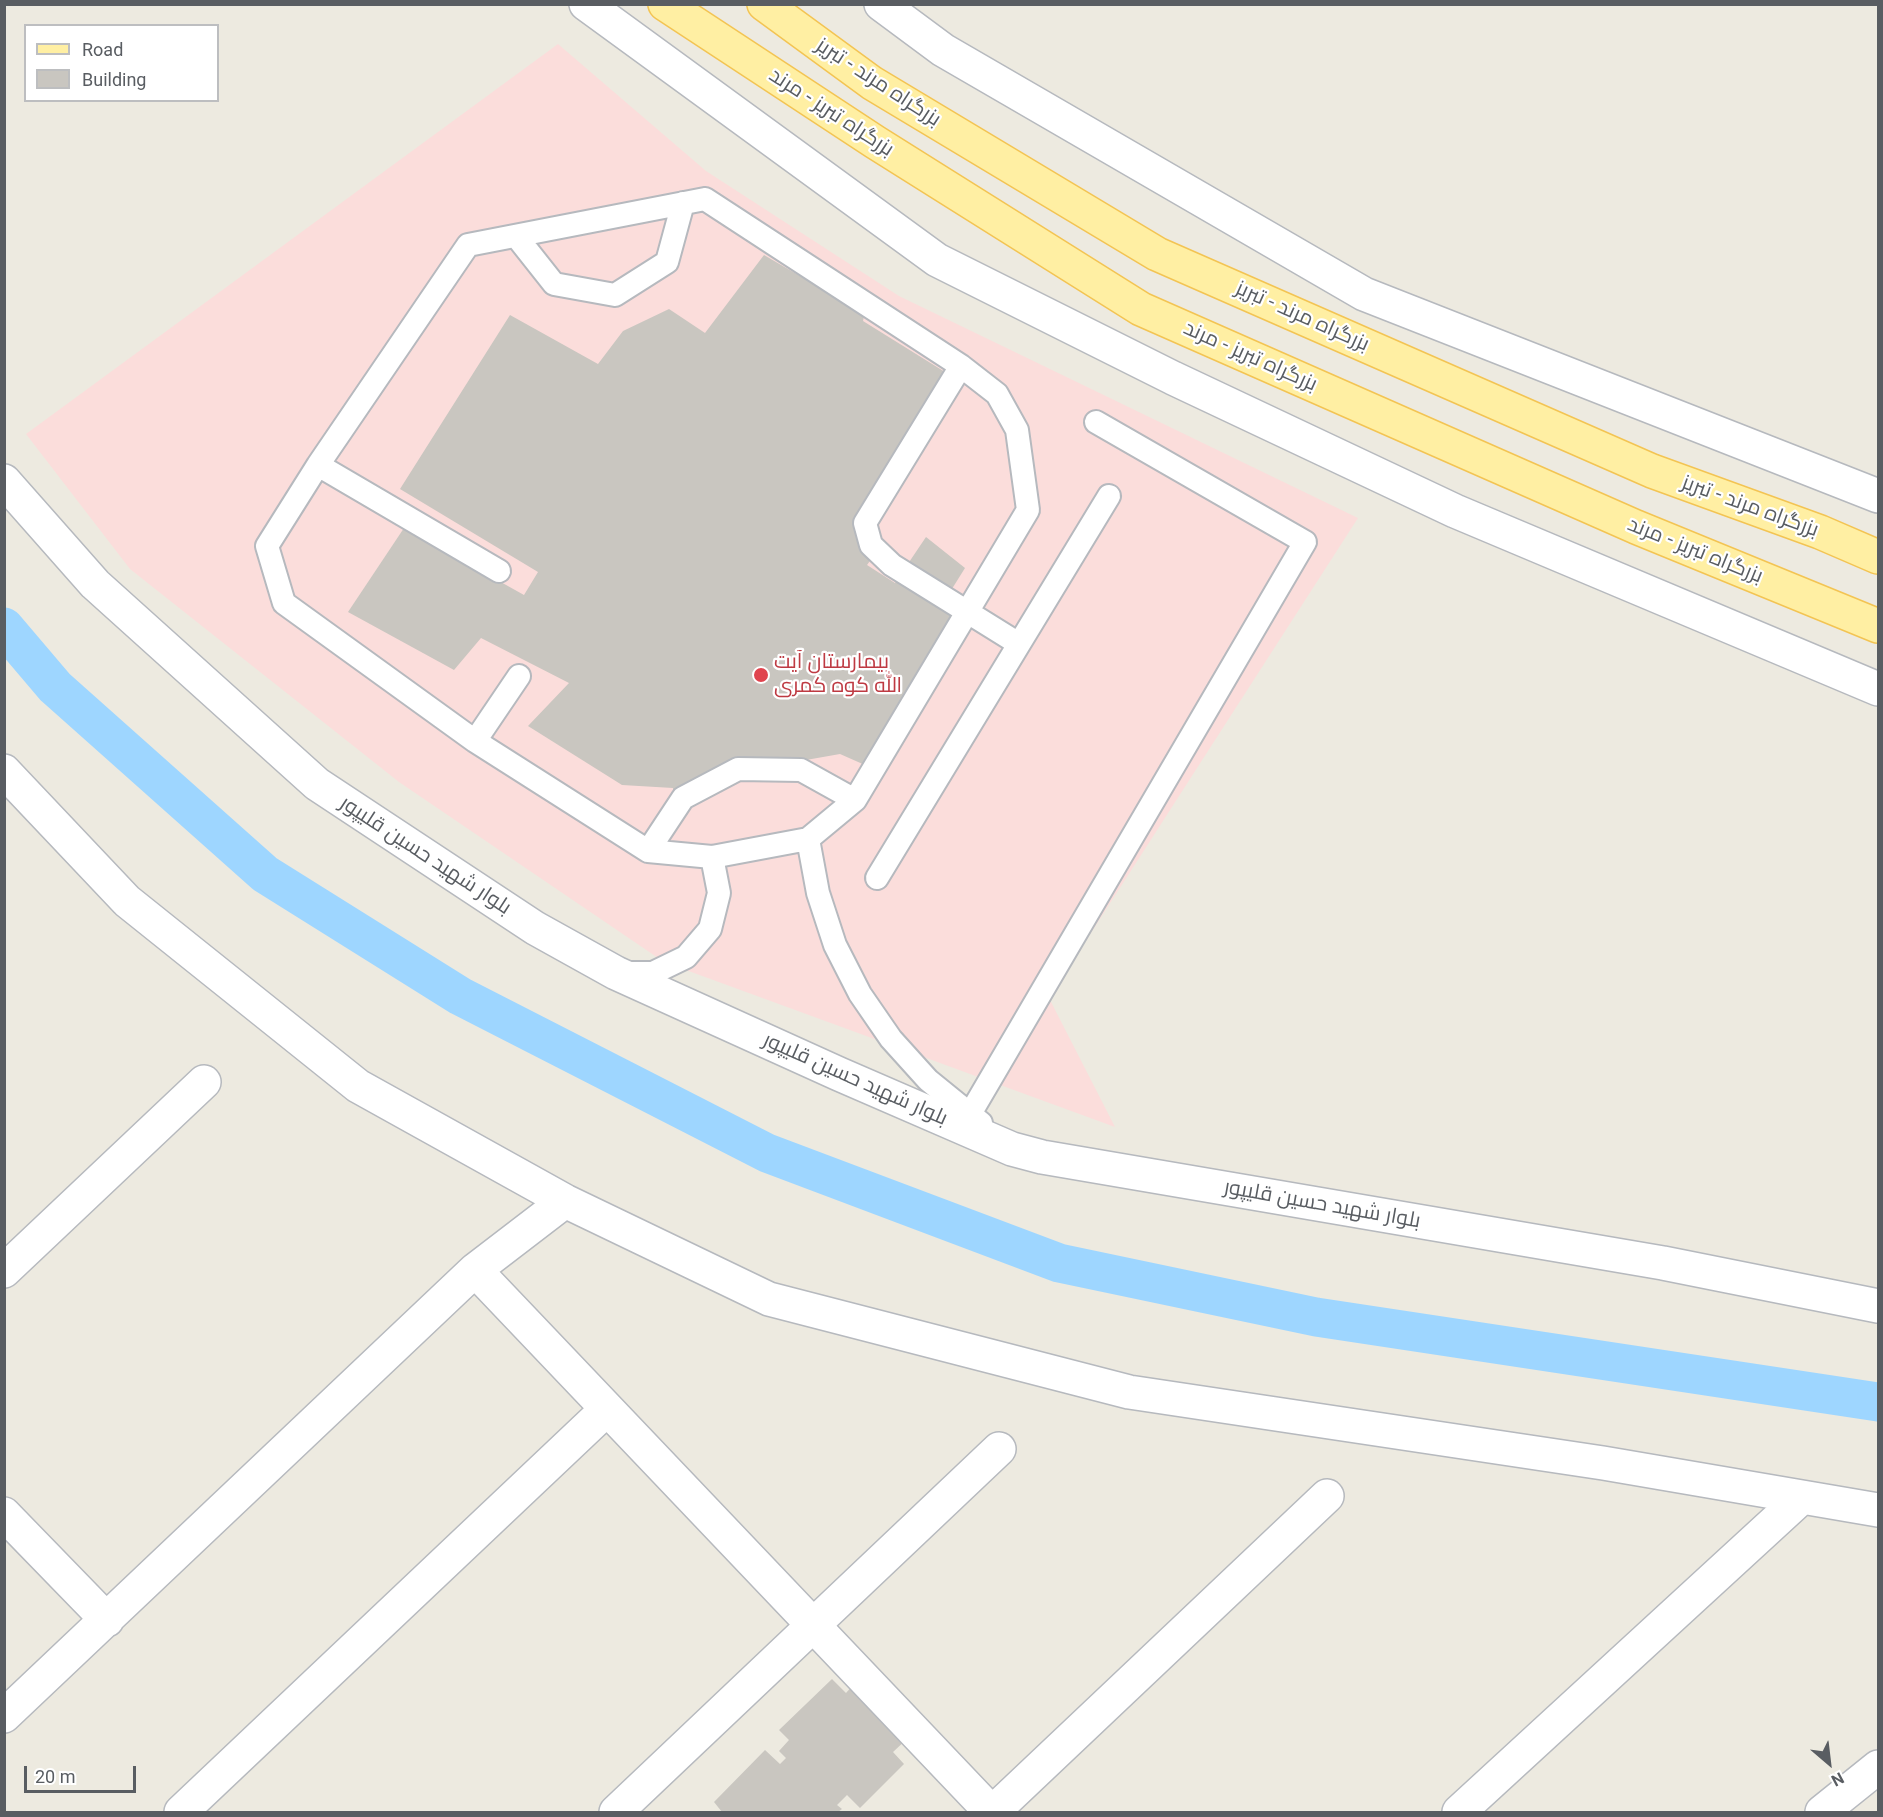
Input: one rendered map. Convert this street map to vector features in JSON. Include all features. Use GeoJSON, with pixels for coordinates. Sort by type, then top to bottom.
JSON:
{"type":"FeatureCollection","features":[{"type":"Feature","properties":{"kind":"main road","name":"بزرگراه تبریز - مرند"},"geometry":{"type":"LineString","coordinates":[[664,4],[875,142],[1141,309],[1636,527],[1878,626]]}},
{"type":"Feature","properties":{"kind":"main road","name":"بزرگراه مرند - تبریز"},"geometry":{"type":"LineString","coordinates":[[764,4],[872,83],[1157,254],[1652,471],[1820,532],[1878,557]]}},
{"type":"Feature","properties":{"kind":"street"},"geometry":{"type":"LineString","coordinates":[[586,4],[937,260],[1173,378],[1455,511],[1878,689]]}},
{"type":"Feature","properties":{"kind":"street"},"geometry":{"type":"LineString","coordinates":[[881,4],[943,50],[1364,294],[1878,496]]}},
{"type":"Feature","properties":{"kind":"street","name":"بلوار شهید حسین قلیپور"},"geometry":{"type":"LineString","coordinates":[[4,481],[95,584],[317,784],[535,928],[616,973],[1012,1149],[1054,1159],[1663,1263],[1878,1306]]}},
{"type":"Feature","properties":{"kind":"street"},"geometry":{"type":"LineString","coordinates":[[4,771],[128,901],[358,1086],[565,1201],[769,1299],[1129,1392],[1603,1463],[1878,1510]]}},
{"type":"Feature","properties":{"kind":"street"},"geometry":{"type":"LineString","coordinates":[[4,1270],[204,1082]]}},
{"type":"Feature","properties":{"kind":"street"},"geometry":{"type":"LineString","coordinates":[[4,1716],[474,1270],[565,1201]]}},
{"type":"Feature","properties":{"kind":"street"},"geometry":{"type":"LineString","coordinates":[[474,1270],[992,1812],[1327,1496]]}},
{"type":"Feature","properties":{"kind":"street"},"geometry":{"type":"LineString","coordinates":[[181,1812],[607,1409]]}},
{"type":"Feature","properties":{"kind":"street"},"geometry":{"type":"LineString","coordinates":[[616,1812],[999,1449]]}},
{"type":"Feature","properties":{"kind":"street"},"geometry":{"type":"LineString","coordinates":[[1459,1812],[1802,1497]]}},
{"type":"Feature","properties":{"kind":"street"},"geometry":{"type":"LineString","coordinates":[[4,1514],[106,1620]]}},
{"type":"Feature","properties":{"kind":"street"},"geometry":{"type":"LineString","coordinates":[[1822,1812],[1878,1767]]}},
{"type":"Feature","properties":{"kind":"lane"},"geometry":{"type":"LineString","coordinates":[[705,199],[961,366],[997,393],[1017,430],[1028,510],[855,800],[808,839],[712,857],[648,851],[475,741],[284,603],[267,546],[318,465],[468,245],[683,202],[705,199]]}},
{"type":"Feature","properties":{"kind":"lane"},"geometry":{"type":"LineString","coordinates":[[516,236],[554,284],[615,295],[667,262],[683,202]]}},
{"type":"Feature","properties":{"kind":"lane"},"geometry":{"type":"LineString","coordinates":[[961,366],[865,523],[871,545],[892,565],[1019,644]]}},
{"type":"Feature","properties":{"kind":"lane"},"geometry":{"type":"LineString","coordinates":[[970,1114],[1305,542],[1096,422]]}},
{"type":"Feature","properties":{"kind":"lane"},"geometry":{"type":"LineString","coordinates":[[318,465],[499,571]]}},
{"type":"Feature","properties":{"kind":"lane"},"geometry":{"type":"LineString","coordinates":[[878,878],[1109,496]]}},
{"type":"Feature","properties":{"kind":"lane"},"geometry":{"type":"LineString","coordinates":[[475,741],[519,676]]}},
{"type":"Feature","properties":{"kind":"lane"},"geometry":{"type":"LineString","coordinates":[[648,851],[683,798],[738,769],[801,770],[855,800]]}},
{"type":"Feature","properties":{"kind":"lane"},"geometry":{"type":"LineString","coordinates":[[808,839],[818,893],[836,945],[860,994],[891,1039],[921,1071],[1012,1149]]}},
{"type":"Feature","properties":{"kind":"lane"},"geometry":{"type":"LineString","coordinates":[[616,973],[653,973],[686,957],[710,929],[719,893],[712,857]]}},
{"type":"Feature","properties":{"kind":"shaded area","name":"بیمارستان آیت الله کوه کمری"},"geometry":{"type":"Polygon","coordinates":[[[558,44],[706,171],[899,296],[1358,518],[1049,998],[1115,1127],[664,962],[399,782],[130,569],[26,434],[558,44]]]}},
{"type":"Feature","properties":{"kind":"building"},"geometry":{"type":"Polygon","coordinates":[[[764,255],[841,300],[869,294],[863,321],[953,377],[879,483],[855,528],[883,543],[867,565],[895,583],[926,537],[965,568],[940,608],[969,629],[883,773],[840,754],[704,778],[673,820],[673,788],[622,785],[528,726],[569,683],[481,638],[454,670],[348,612],[404,528],[524,595],[538,572],[400,489],[510,315],[598,364],[623,331],[669,309],[705,333],[764,255]]]}},
{"type":"Feature","properties":{"kind":"building"},"geometry":{"type":"Polygon","coordinates":[[[832,1679],[846,1693],[854,1684],[908,1738],[893,1752],[904,1764],[860,1808],[847,1795],[837,1805],[842,1809],[838,1812],[722,1812],[714,1802],[765,1750],[780,1764],[786,1758],[779,1751],[789,1740],[779,1730],[832,1679]]]}},
{"type":"Feature","properties":{"kind":"waterway"},"geometry":{"type":"LineString","coordinates":[[4,627],[55,687],[265,874],[460,996],[767,1153],[1059,1263],[1316,1317],[1878,1402]]}},
{"type":"Feature","properties":{"kind":"place","name":"بیمارستان آیت الله کوه کمری"},"geometry":{"type":"Point","coordinates":[761,675]}}]}
